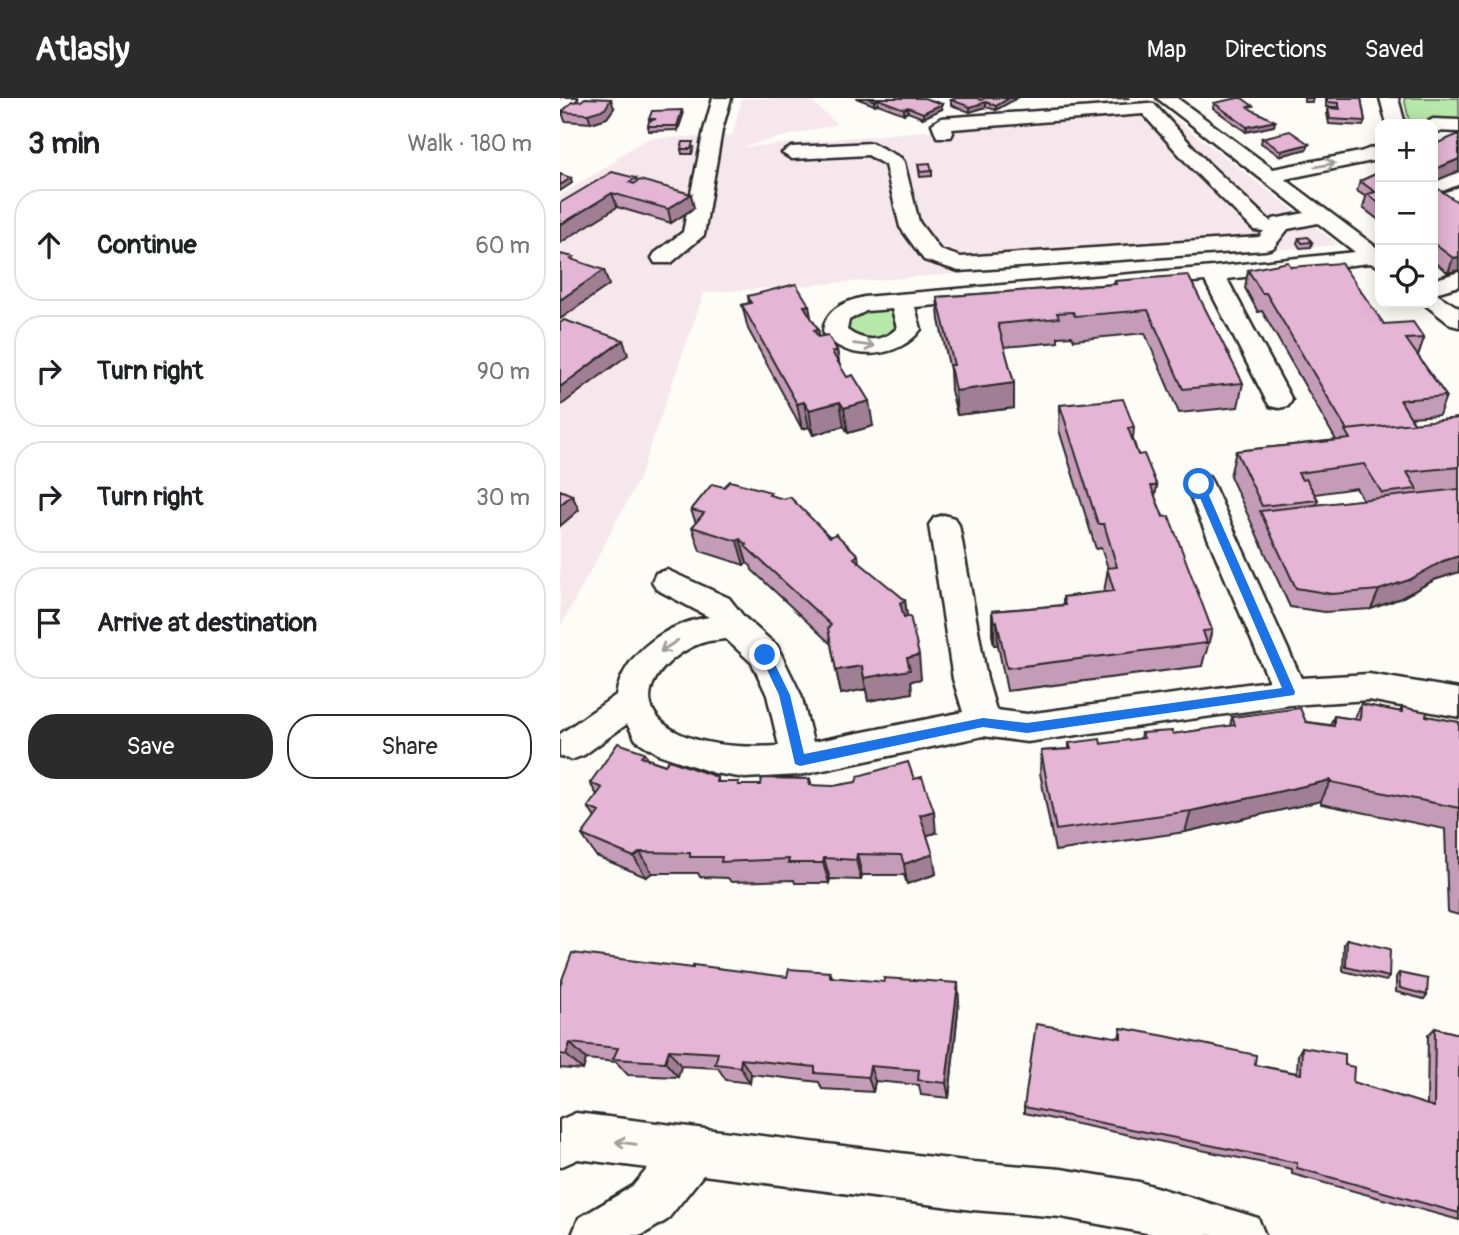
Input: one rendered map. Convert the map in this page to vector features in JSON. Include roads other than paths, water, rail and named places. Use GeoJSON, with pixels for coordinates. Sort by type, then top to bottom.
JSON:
{"type":"FeatureCollection","features":[{"type":"Feature","properties":{"kind":"street"},"geometry":{"type":"LineString","coordinates":[[560,108],[568,98]]}},
{"type":"Feature","properties":{"kind":"street"},"geometry":{"type":"LineString","coordinates":[[663,258],[693,236],[722,98]]}},
{"type":"Feature","properties":{"kind":"street"},"geometry":{"type":"LineString","coordinates":[[1166,98],[1375,256]]}},
{"type":"Feature","properties":{"kind":"street"},"geometry":{"type":"LineString","coordinates":[[1390,98],[1395,119]]}},
{"type":"Feature","properties":{"kind":"street"},"geometry":{"type":"LineString","coordinates":[[944,133],[941,124],[1148,108],[1200,167],[1262,225]]}},
{"type":"Feature","properties":{"kind":"street"},"geometry":{"type":"LineString","coordinates":[[1438,125],[1459,126]]}},
{"type":"Feature","properties":{"kind":"street"},"geometry":{"type":"LineString","coordinates":[[792,153],[872,149],[894,162],[908,222],[932,255],[958,264],[1265,243],[1281,225],[1322,216]]}},
{"type":"Feature","properties":{"kind":"street"},"geometry":{"type":"LineString","coordinates":[[1269,176],[1375,153]]}},
{"type":"Feature","properties":{"kind":"street"},"geometry":{"type":"LineString","coordinates":[[1459,193],[1451,197],[1459,203]]}},
{"type":"Feature","properties":{"kind":"street"},"geometry":{"type":"LineString","coordinates":[[902,301],[1375,258]]}},
{"type":"Feature","properties":{"kind":"street"},"geometry":{"type":"LineString","coordinates":[[1213,274],[1279,400]]}},
{"type":"Feature","properties":{"kind":"street"},"geometry":{"type":"LineString","coordinates":[[1438,285],[1459,279]]}},
{"type":"Feature","properties":{"kind":"street"},"geometry":{"type":"LineString","coordinates":[[1438,304],[1459,320]]}},
{"type":"Feature","properties":{"kind":"street"},"geometry":{"type":"LineString","coordinates":[[1199,484],[1290,692]]}},
{"type":"Feature","properties":{"kind":"street"},"geometry":{"type":"LineString","coordinates":[[944,525],[970,679],[983,722]]}},
{"type":"Feature","properties":{"kind":"street"},"geometry":{"type":"LineString","coordinates":[[667,581],[718,606],[733,626],[765,655],[784,695],[800,761]]}},
{"type":"Feature","properties":{"kind":"street"},"geometry":{"type":"LineString","coordinates":[[733,626],[697,631],[671,644],[649,661],[635,684],[632,702],[648,730],[670,744],[714,758],[745,763],[800,761],[983,722],[1027,728],[1290,692],[1369,687],[1459,703]]}},
{"type":"Feature","properties":{"kind":"street"},"geometry":{"type":"LineString","coordinates":[[571,745],[632,702]]}},
{"type":"Feature","properties":{"kind":"street"},"geometry":{"type":"LineString","coordinates":[[560,1144],[576,1136],[973,1186],[1061,1193],[1139,1206],[1241,1235]]}},
{"type":"Feature","properties":{"kind":"street"},"geometry":{"type":"LineString","coordinates":[[596,1235],[650,1203],[693,1151]]}}]}
